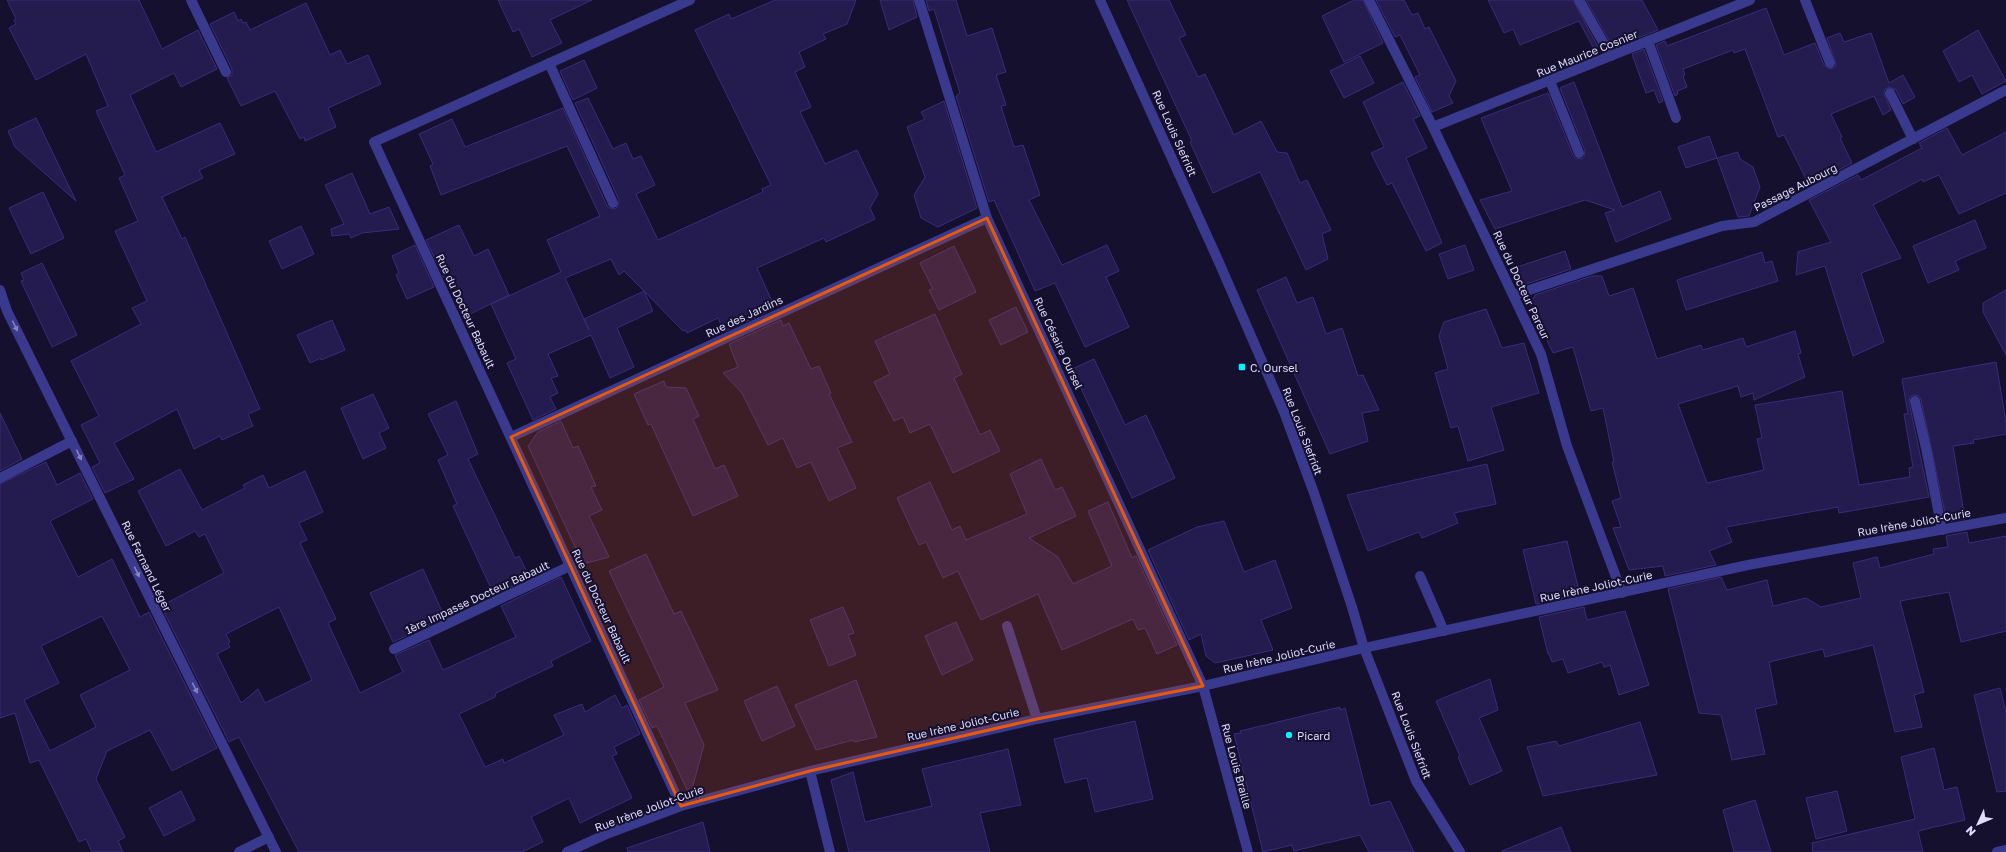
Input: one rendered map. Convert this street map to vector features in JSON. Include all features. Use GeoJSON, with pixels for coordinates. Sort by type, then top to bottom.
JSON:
{"type":"FeatureCollection","features":[{"type":"Feature","properties":{"kind":"street"},"geometry":{"type":"LineString","coordinates":[[191,0],[226,72]]}},
{"type":"Feature","properties":{"kind":"street","name":"Rue du Docteur Babault"},"geometry":{"type":"LineString","coordinates":[[681,806],[374,142],[690,0]]}},
{"type":"Feature","properties":{"kind":"street","name":"Rue Césaire Oursel"},"geometry":{"type":"LineString","coordinates":[[919,0],[987,218],[1203,686]]}},
{"type":"Feature","properties":{"kind":"street","name":"Rue Louis Siefridt"},"geometry":{"type":"LineString","coordinates":[[1100,0],[1218,260],[1284,412],[1314,493],[1364,648],[1416,781],[1460,852]]}},
{"type":"Feature","properties":{"kind":"street","name":"Rue du Docteur Pareur"},"geometry":{"type":"LineString","coordinates":[[1369,0],[1433,127],[1541,354],[1567,446],[1622,593]]}},
{"type":"Feature","properties":{"kind":"street"},"geometry":{"type":"LineString","coordinates":[[1580,0],[1612,56]]}},
{"type":"Feature","properties":{"kind":"street"},"geometry":{"type":"LineString","coordinates":[[1805,0],[1830,63]]}},
{"type":"Feature","properties":{"kind":"street","name":"Rue Maurice Cosnier"},"geometry":{"type":"LineString","coordinates":[[1433,127],[1745,1]]}},
{"type":"Feature","properties":{"kind":"street"},"geometry":{"type":"LineString","coordinates":[[1648,41],[1676,118]]}},
{"type":"Feature","properties":{"kind":"street"},"geometry":{"type":"LineString","coordinates":[[549,63],[613,203]]}},
{"type":"Feature","properties":{"kind":"street"},"geometry":{"type":"LineString","coordinates":[[1550,81],[1579,153]]}},
{"type":"Feature","properties":{"kind":"street","name":"Passage Aubourg"},"geometry":{"type":"LineString","coordinates":[[1514,295],[1722,226],[1754,222],[2006,90]]}},
{"type":"Feature","properties":{"kind":"street"},"geometry":{"type":"LineString","coordinates":[[1890,93],[1913,139]]}},
{"type":"Feature","properties":{"kind":"street","name":"Rue des Jardins"},"geometry":{"type":"LineString","coordinates":[[511,437],[987,218]]}},
{"type":"Feature","properties":{"kind":"street","name":"Rue Fernand Léger"},"geometry":{"type":"LineString","coordinates":[[0,290],[7,311],[276,852]]}},
{"type":"Feature","properties":{"kind":"street"},"geometry":{"type":"LineString","coordinates":[[1915,401],[1942,530]]}},
{"type":"Feature","properties":{"kind":"street"},"geometry":{"type":"LineString","coordinates":[[0,478],[72,441]]}},
{"type":"Feature","properties":{"kind":"street","name":"Rue Irène Joliot-Curie"},"geometry":{"type":"LineString","coordinates":[[568,852],[609,833],[681,806],[810,771],[1038,719],[1203,686],[1364,648],[1762,563],[2006,518]]}},
{"type":"Feature","properties":{"kind":"street","name":"1ère Impasse Docteur Babault"},"geometry":{"type":"LineString","coordinates":[[394,649],[570,566]]}},
{"type":"Feature","properties":{"kind":"street"},"geometry":{"type":"LineString","coordinates":[[1420,576],[1444,631]]}},
{"type":"Feature","properties":{"kind":"street"},"geometry":{"type":"LineString","coordinates":[[1007,626],[1038,719]]}},
{"type":"Feature","properties":{"kind":"street","name":"Rue Louis Braille"},"geometry":{"type":"LineString","coordinates":[[1203,686],[1248,852]]}},
{"type":"Feature","properties":{"kind":"street"},"geometry":{"type":"LineString","coordinates":[[810,771],[830,852]]}},
{"type":"Feature","properties":{"kind":"street"},"geometry":{"type":"LineString","coordinates":[[239,852],[269,837]]}},
{"type":"Feature","properties":{"kind":"street"},"geometry":{"type":"LineString","coordinates":[[1997,852],[2006,850]]}},
{"type":"Feature","properties":{"kind":"highlighted area"},"geometry":{"type":"Polygon","coordinates":[[[987,218],[1203,686],[1037,719],[810,771],[681,806],[511,437],[987,218]]]}},
{"type":"Feature","properties":{"kind":"building"},"geometry":{"type":"Polygon","coordinates":[[[7,0],[139,0],[162,49],[198,30],[217,69],[181,87],[174,73],[130,95],[156,152],[220,123],[235,154],[199,170],[203,178],[162,197],[182,239],[185,237],[260,409],[248,414],[253,426],[222,440],[220,436],[194,449],[177,409],[114,443],[134,479],[105,493],[92,467],[100,463],[81,425],[99,416],[71,361],[141,324],[132,308],[147,301],[115,231],[138,221],[119,178],[125,175],[96,111],[108,106],[86,54],[36,80],[9,28],[16,24],[14,20],[16,19],[7,0]]]}},
{"type":"Feature","properties":{"kind":"building"},"geometry":{"type":"Polygon","coordinates":[[[498,0],[592,0],[550,20],[562,43],[532,57],[519,29],[513,32],[498,0]]]}},
{"type":"Feature","properties":{"kind":"building"},"geometry":{"type":"Polygon","coordinates":[[[775,0],[856,0],[847,24],[823,34],[826,39],[799,52],[805,67],[795,72],[811,107],[800,112],[825,164],[857,150],[878,194],[870,208],[875,219],[826,242],[824,238],[757,268],[775,308],[724,332],[718,318],[687,333],[686,330],[683,331],[644,291],[653,311],[617,328],[634,367],[610,378],[591,335],[548,354],[558,376],[551,378],[558,393],[550,397],[556,409],[533,420],[507,363],[516,359],[491,304],[561,272],[547,240],[600,216],[567,146],[441,195],[430,166],[433,164],[419,134],[452,119],[465,147],[563,108],[607,206],[615,209],[618,206],[619,200],[575,103],[588,98],[613,149],[626,143],[633,159],[641,156],[655,185],[636,194],[658,240],[763,192],[762,189],[771,185],[695,30],[729,14],[731,19],[775,0]],[[611,259],[565,278],[589,330],[584,319],[644,291],[624,271],[619,275],[611,259]]]}},
{"type":"Feature","properties":{"kind":"building"},"geometry":{"type":"Polygon","coordinates":[[[880,0],[913,0],[917,17],[889,30],[880,0]]]}},
{"type":"Feature","properties":{"kind":"building"},"geometry":{"type":"Polygon","coordinates":[[[926,0],[956,0],[967,36],[992,28],[1006,72],[996,75],[1006,105],[1001,106],[1014,147],[1023,145],[1040,195],[1029,200],[1062,265],[1107,245],[1119,271],[1106,277],[1129,327],[1085,347],[1055,283],[1035,291],[994,200],[989,202],[956,96],[960,93],[934,9],[929,11],[926,0]]]}},
{"type":"Feature","properties":{"kind":"building"},"geometry":{"type":"Polygon","coordinates":[[[1127,0],[1169,0],[1186,35],[1179,38],[1198,77],[1205,74],[1234,135],[1261,121],[1277,152],[1287,153],[1300,183],[1307,180],[1331,230],[1322,234],[1328,259],[1306,270],[1260,172],[1213,193],[1190,142],[1192,141],[1127,0]]]}},
{"type":"Feature","properties":{"kind":"building"},"geometry":{"type":"Polygon","coordinates":[[[1354,0],[1363,0],[1383,43],[1344,62],[1322,16],[1354,0]]]}},
{"type":"Feature","properties":{"kind":"building"},"geometry":{"type":"Polygon","coordinates":[[[1376,0],[1404,0],[1412,15],[1418,13],[1425,29],[1429,27],[1456,81],[1449,96],[1453,103],[1432,112],[1415,77],[1420,75],[1400,35],[1395,37],[1376,0]]]}},
{"type":"Feature","properties":{"kind":"building"},"geometry":{"type":"Polygon","coordinates":[[[1488,0],[1573,0],[1598,47],[1594,49],[1579,21],[1520,45],[1513,29],[1504,33],[1488,0]]]}},
{"type":"Feature","properties":{"kind":"building"},"geometry":{"type":"Polygon","coordinates":[[[1586,0],[1642,0],[1658,30],[1628,42],[1626,36],[1610,42],[1586,0]]]}},
{"type":"Feature","properties":{"kind":"building"},"geometry":{"type":"Polygon","coordinates":[[[306,3],[330,55],[340,50],[347,64],[368,55],[381,84],[328,108],[336,127],[305,141],[304,137],[300,139],[275,91],[241,106],[227,78],[232,75],[232,69],[210,24],[234,12],[238,21],[241,19],[243,23],[246,22],[250,30],[306,3]]]}},
{"type":"Feature","properties":{"kind":"building"},"geometry":{"type":"Polygon","coordinates":[[[1766,8],[1784,55],[1815,43],[1824,65],[1829,69],[1835,67],[1836,64],[1827,38],[1840,33],[1844,42],[1871,33],[1889,83],[1903,75],[1915,97],[1903,104],[1896,90],[1890,87],[1885,89],[1884,93],[1891,110],[1883,115],[1874,96],[1831,114],[1852,163],[1804,188],[1805,177],[1784,135],[1778,137],[1745,49],[1734,53],[1733,50],[1683,69],[1685,75],[1683,76],[1687,87],[1677,91],[1678,94],[1675,96],[1656,45],[1665,41],[1667,46],[1766,8]]]}},
{"type":"Feature","properties":{"kind":"building"},"geometry":{"type":"Polygon","coordinates":[[[1978,30],[2006,81],[1982,94],[1972,75],[1959,82],[1943,51],[1978,30]]]}},
{"type":"Feature","properties":{"kind":"building"},"geometry":{"type":"Polygon","coordinates":[[[1644,49],[1663,101],[1659,103],[1654,90],[1646,93],[1632,54],[1644,49]]]}},
{"type":"Feature","properties":{"kind":"building"},"geometry":{"type":"Polygon","coordinates":[[[1360,56],[1374,83],[1344,98],[1330,71],[1360,56]]]}},
{"type":"Feature","properties":{"kind":"building"},"geometry":{"type":"Polygon","coordinates":[[[584,60],[597,88],[573,100],[560,71],[584,60]]]}},
{"type":"Feature","properties":{"kind":"building"},"geometry":{"type":"Polygon","coordinates":[[[1403,82],[1420,116],[1413,119],[1427,148],[1406,158],[1442,243],[1426,251],[1392,183],[1387,185],[1371,153],[1384,147],[1363,102],[1403,82]]]}},
{"type":"Feature","properties":{"kind":"building"},"geometry":{"type":"Polygon","coordinates":[[[1574,82],[1622,207],[1660,191],[1671,219],[1616,242],[1605,213],[1615,210],[1585,200],[1495,229],[1480,200],[1512,191],[1481,118],[1548,93],[1573,155],[1575,158],[1581,159],[1584,157],[1585,151],[1560,88],[1574,82]]]}},
{"type":"Feature","properties":{"kind":"building"},"geometry":{"type":"Polygon","coordinates":[[[944,101],[977,208],[938,227],[921,218],[914,195],[925,177],[907,127],[925,119],[921,112],[944,101]]]}},
{"type":"Feature","properties":{"kind":"building"},"geometry":{"type":"Polygon","coordinates":[[[36,118],[76,201],[15,147],[8,131],[36,118]]]}},
{"type":"Feature","properties":{"kind":"building"},"geometry":{"type":"Polygon","coordinates":[[[1947,128],[1962,155],[2006,132],[2006,193],[1959,214],[1939,175],[1923,182],[1922,179],[1873,205],[1901,258],[1861,273],[1884,342],[1853,356],[1825,266],[1796,275],[1798,252],[1831,242],[1809,200],[1858,175],[1861,180],[1922,148],[1919,143],[1947,128]]]}},
{"type":"Feature","properties":{"kind":"building"},"geometry":{"type":"Polygon","coordinates":[[[1709,136],[1717,158],[1686,168],[1678,147],[1709,136]]]}},
{"type":"Feature","properties":{"kind":"building"},"geometry":{"type":"Polygon","coordinates":[[[1738,152],[1740,159],[1753,167],[1760,187],[1749,216],[1738,217],[1717,158],[1738,152]]]}},
{"type":"Feature","properties":{"kind":"building"},"geometry":{"type":"Polygon","coordinates":[[[352,173],[370,214],[389,207],[399,229],[362,233],[351,238],[349,234],[332,236],[331,229],[344,224],[325,185],[352,173]]]}},
{"type":"Feature","properties":{"kind":"building"},"geometry":{"type":"Polygon","coordinates":[[[43,192],[64,238],[31,254],[9,208],[43,192]]]}},
{"type":"Feature","properties":{"kind":"building"},"geometry":{"type":"Polygon","coordinates":[[[1975,220],[1986,248],[1955,261],[1959,270],[1928,283],[1913,246],[1975,220]]]}},
{"type":"Feature","properties":{"kind":"building"},"geometry":{"type":"Polygon","coordinates":[[[459,225],[474,256],[488,249],[509,295],[468,315],[451,280],[446,282],[426,240],[459,225]]]}},
{"type":"Feature","properties":{"kind":"building"},"geometry":{"type":"Polygon","coordinates":[[[301,226],[314,254],[282,269],[269,241],[301,226]]]}},
{"type":"Feature","properties":{"kind":"building"},"geometry":{"type":"Polygon","coordinates":[[[415,245],[434,287],[407,299],[396,275],[399,273],[392,256],[415,245]]]}},
{"type":"Feature","properties":{"kind":"building"},"geometry":{"type":"Polygon","coordinates":[[[1465,245],[1474,270],[1448,279],[1439,254],[1465,245]]]}},
{"type":"Feature","properties":{"kind":"building"},"geometry":{"type":"Polygon","coordinates":[[[954,246],[976,292],[939,310],[929,290],[933,289],[920,263],[954,246]]]}},
{"type":"Feature","properties":{"kind":"building"},"geometry":{"type":"Polygon","coordinates":[[[1565,251],[1571,269],[1526,284],[1508,270],[1565,251]]]}},
{"type":"Feature","properties":{"kind":"building"},"geometry":{"type":"Polygon","coordinates":[[[1762,252],[1765,263],[1772,261],[1778,281],[1686,310],[1677,280],[1762,252]]]}},
{"type":"Feature","properties":{"kind":"building"},"geometry":{"type":"Polygon","coordinates":[[[42,263],[77,335],[52,347],[21,281],[24,280],[21,273],[42,263]]]}},
{"type":"Feature","properties":{"kind":"building"},"geometry":{"type":"Polygon","coordinates":[[[1592,276],[1602,276],[1609,296],[1633,288],[1657,359],[1701,345],[1703,350],[1743,338],[1746,347],[1795,331],[1801,353],[1798,354],[1805,377],[1754,400],[1753,393],[1741,397],[1738,386],[1678,404],[1707,483],[1764,470],[1757,439],[1762,438],[1755,405],[1842,391],[1859,485],[1910,477],[1909,468],[1913,467],[1904,414],[1908,414],[1902,379],[1996,362],[2006,422],[2006,434],[1973,440],[1974,443],[1953,446],[1965,519],[1947,522],[1921,400],[1919,396],[1914,395],[1910,397],[1909,402],[1929,497],[1839,513],[1838,507],[1726,527],[1732,542],[1709,551],[1716,565],[1665,576],[1663,566],[1629,570],[1613,528],[1621,527],[1612,501],[1621,498],[1612,462],[1614,462],[1603,408],[1591,411],[1573,347],[1553,353],[1530,305],[1535,295],[1592,276]]]}},
{"type":"Feature","properties":{"kind":"building"},"geometry":{"type":"Polygon","coordinates":[[[1286,277],[1297,303],[1313,297],[1326,334],[1342,328],[1358,376],[1363,375],[1379,410],[1362,413],[1368,441],[1330,454],[1257,290],[1286,277]]]}},
{"type":"Feature","properties":{"kind":"building"},"geometry":{"type":"Polygon","coordinates":[[[2006,290],[2006,355],[1983,312],[1983,303],[2006,290]]]}},
{"type":"Feature","properties":{"kind":"building"},"geometry":{"type":"Polygon","coordinates":[[[1016,307],[1028,332],[1001,345],[989,320],[1016,307]]]}},
{"type":"Feature","properties":{"kind":"building"},"geometry":{"type":"Polygon","coordinates":[[[1486,309],[1502,348],[1524,343],[1539,393],[1491,407],[1504,450],[1468,461],[1458,426],[1451,428],[1435,373],[1448,369],[1439,336],[1444,322],[1486,309]]]}},
{"type":"Feature","properties":{"kind":"building"},"geometry":{"type":"Polygon","coordinates":[[[935,314],[962,374],[954,378],[980,435],[990,430],[1000,451],[953,473],[930,424],[910,433],[903,417],[894,421],[874,382],[890,374],[875,341],[935,314]]]}},
{"type":"Feature","properties":{"kind":"building"},"geometry":{"type":"Polygon","coordinates":[[[332,320],[345,350],[310,363],[297,335],[332,320]]]}},
{"type":"Feature","properties":{"kind":"building"},"geometry":{"type":"Polygon","coordinates":[[[781,320],[783,326],[789,323],[811,369],[819,366],[831,393],[829,394],[852,442],[837,448],[856,488],[829,501],[811,462],[797,468],[783,438],[768,445],[742,393],[723,373],[738,367],[729,344],[781,320]]]}},
{"type":"Feature","properties":{"kind":"building"},"geometry":{"type":"Polygon","coordinates":[[[1094,359],[1125,425],[1146,415],[1175,478],[1132,498],[1072,369],[1094,359]]]}},
{"type":"Feature","properties":{"kind":"building"},"geometry":{"type":"Polygon","coordinates":[[[664,381],[666,387],[686,388],[699,416],[693,419],[715,469],[724,465],[738,496],[693,516],[651,424],[648,425],[634,394],[664,381]]]}},
{"type":"Feature","properties":{"kind":"building"},"geometry":{"type":"Polygon","coordinates":[[[373,394],[389,428],[379,433],[386,448],[363,459],[341,408],[373,394]]]}},
{"type":"Feature","properties":{"kind":"building"},"geometry":{"type":"Polygon","coordinates":[[[456,401],[478,454],[468,459],[515,558],[519,556],[530,578],[494,595],[453,506],[457,504],[438,460],[448,455],[428,414],[456,401]]]}},
{"type":"Feature","properties":{"kind":"building"},"geometry":{"type":"Polygon","coordinates":[[[0,413],[22,459],[0,471],[0,413]]]}},
{"type":"Feature","properties":{"kind":"building"},"geometry":{"type":"Polygon","coordinates":[[[561,421],[573,448],[578,446],[596,486],[591,487],[602,510],[589,516],[609,557],[583,564],[528,446],[538,432],[561,421]]]}},
{"type":"Feature","properties":{"kind":"building"},"geometry":{"type":"Polygon","coordinates":[[[1041,459],[1055,490],[1062,487],[1076,516],[1029,538],[1058,557],[1073,584],[1112,566],[1088,511],[1108,502],[1132,558],[1136,556],[1177,645],[1157,654],[1145,628],[1138,630],[1133,619],[1062,650],[1038,594],[981,620],[958,571],[943,578],[926,542],[919,545],[897,498],[930,482],[952,530],[960,526],[966,540],[1027,514],[1010,474],[1041,459]]]}},
{"type":"Feature","properties":{"kind":"building"},"geometry":{"type":"Polygon","coordinates":[[[46,462],[57,485],[80,473],[93,499],[50,521],[78,577],[112,559],[140,617],[149,612],[217,748],[172,771],[150,730],[107,751],[96,779],[125,837],[118,841],[123,852],[92,852],[86,839],[79,842],[39,760],[30,763],[15,713],[0,718],[0,484],[46,462]],[[102,616],[41,646],[59,683],[24,700],[50,751],[96,727],[80,695],[130,670],[102,616]]]}},
{"type":"Feature","properties":{"kind":"building"},"geometry":{"type":"Polygon","coordinates":[[[1487,464],[1496,504],[1454,513],[1458,523],[1422,538],[1419,532],[1368,551],[1347,495],[1487,464]]]}},
{"type":"Feature","properties":{"kind":"building"},"geometry":{"type":"Polygon","coordinates":[[[180,469],[202,510],[245,488],[243,485],[263,475],[269,488],[305,471],[323,512],[299,523],[307,540],[300,543],[336,619],[328,623],[360,693],[403,672],[395,655],[429,640],[443,670],[516,637],[501,606],[561,577],[591,641],[551,661],[553,666],[496,693],[495,697],[459,714],[485,767],[503,759],[504,763],[564,735],[554,715],[582,704],[585,712],[615,695],[622,708],[627,705],[640,734],[614,747],[617,754],[612,756],[632,798],[580,823],[569,798],[531,817],[543,842],[522,852],[299,852],[239,737],[229,742],[161,606],[224,573],[205,534],[199,537],[195,531],[166,546],[138,491],[180,469]],[[279,607],[226,634],[230,642],[228,644],[230,647],[217,654],[241,703],[258,689],[265,703],[312,680],[279,607]]]}},
{"type":"Feature","properties":{"kind":"building"},"geometry":{"type":"Polygon","coordinates":[[[1224,521],[1244,572],[1275,560],[1292,608],[1261,620],[1273,650],[1215,663],[1206,656],[1201,634],[1189,640],[1148,550],[1197,527],[1224,521]]]}},
{"type":"Feature","properties":{"kind":"building"},"geometry":{"type":"Polygon","coordinates":[[[1967,532],[1969,543],[2006,536],[2006,631],[1961,642],[1949,592],[1900,601],[1924,692],[1914,695],[1922,727],[1895,732],[1873,645],[1825,657],[1823,649],[1769,662],[1777,704],[1755,709],[1765,754],[1732,760],[1721,715],[1699,713],[1668,589],[1721,577],[1727,590],[1767,580],[1773,606],[1806,598],[1821,607],[1861,598],[1853,563],[1877,557],[1880,568],[1934,554],[1933,549],[1948,547],[1946,536],[1967,532]]]}},
{"type":"Feature","properties":{"kind":"building"},"geometry":{"type":"Polygon","coordinates":[[[1567,541],[1580,595],[1536,604],[1523,550],[1567,541]]]}},
{"type":"Feature","properties":{"kind":"building"},"geometry":{"type":"Polygon","coordinates":[[[646,554],[674,614],[681,611],[718,690],[685,703],[704,745],[690,796],[657,726],[652,728],[639,700],[664,687],[609,571],[646,554]]]}},
{"type":"Feature","properties":{"kind":"building"},"geometry":{"type":"Polygon","coordinates":[[[423,569],[445,618],[393,642],[370,593],[423,569]]]}},
{"type":"Feature","properties":{"kind":"building"},"geometry":{"type":"Polygon","coordinates":[[[843,607],[854,633],[848,635],[856,655],[829,666],[810,620],[843,607]]]}},
{"type":"Feature","properties":{"kind":"building"},"geometry":{"type":"Polygon","coordinates":[[[1584,607],[1587,620],[1625,611],[1649,685],[1619,695],[1610,665],[1604,667],[1602,662],[1568,673],[1563,659],[1552,662],[1548,654],[1539,617],[1584,607]]]}},
{"type":"Feature","properties":{"kind":"building"},"geometry":{"type":"Polygon","coordinates":[[[956,622],[973,660],[942,675],[925,636],[956,622]]]}},
{"type":"Feature","properties":{"kind":"building"},"geometry":{"type":"Polygon","coordinates":[[[1490,679],[1498,710],[1479,718],[1502,771],[1470,785],[1458,757],[1460,756],[1436,701],[1490,679]]]}},
{"type":"Feature","properties":{"kind":"building"},"geometry":{"type":"Polygon","coordinates":[[[856,680],[877,737],[854,742],[853,740],[816,750],[795,705],[856,680]]]}},
{"type":"Feature","properties":{"kind":"building"},"geometry":{"type":"Polygon","coordinates":[[[777,686],[795,726],[762,741],[744,701],[777,686]]]}},
{"type":"Feature","properties":{"kind":"building"},"geometry":{"type":"Polygon","coordinates":[[[2000,688],[2006,712],[2006,791],[1997,792],[1974,695],[2000,688]]]}},
{"type":"Feature","properties":{"kind":"building"},"geometry":{"type":"Polygon","coordinates":[[[1340,707],[1340,710],[1345,708],[1370,806],[1390,801],[1414,852],[1369,852],[1360,835],[1294,851],[1292,845],[1263,852],[1234,734],[1241,733],[1240,731],[1340,707]]]}},
{"type":"Feature","properties":{"kind":"building"},"geometry":{"type":"Polygon","coordinates":[[[1135,721],[1153,799],[1095,812],[1087,778],[1065,783],[1054,739],[1135,721]]]}},
{"type":"Feature","properties":{"kind":"building"},"geometry":{"type":"Polygon","coordinates":[[[1640,722],[1657,775],[1543,796],[1527,747],[1556,741],[1559,746],[1640,722]]]}},
{"type":"Feature","properties":{"kind":"building"},"geometry":{"type":"Polygon","coordinates":[[[1934,748],[1944,790],[1957,787],[1965,820],[1918,831],[1923,852],[1813,852],[1812,843],[1915,819],[1901,757],[1934,748]]]}},
{"type":"Feature","properties":{"kind":"building"},"geometry":{"type":"Polygon","coordinates":[[[1008,749],[1021,805],[980,813],[990,852],[849,852],[831,780],[853,772],[865,822],[932,806],[922,769],[1008,749]]]}},
{"type":"Feature","properties":{"kind":"building"},"geometry":{"type":"Polygon","coordinates":[[[181,791],[195,820],[164,836],[149,808],[181,791]]]}},
{"type":"Feature","properties":{"kind":"building"},"geometry":{"type":"Polygon","coordinates":[[[1837,791],[1847,831],[1816,839],[1806,798],[1837,791]]]}},
{"type":"Feature","properties":{"kind":"building"},"geometry":{"type":"Polygon","coordinates":[[[1755,800],[1771,852],[1734,852],[1723,810],[1755,800]]]}},
{"type":"Feature","properties":{"kind":"building"},"geometry":{"type":"Polygon","coordinates":[[[703,822],[710,852],[628,852],[627,848],[703,822]]]}},
{"type":"Feature","properties":{"kind":"building"},"geometry":{"type":"Polygon","coordinates":[[[1561,827],[1571,852],[1502,852],[1502,851],[1561,827]]]}},
{"type":"Feature","properties":{"kind":"place","name":"C. Oursel"},"geometry":{"type":"Point","coordinates":[1242,367]}},
{"type":"Feature","properties":{"kind":"place","name":"Picard"},"geometry":{"type":"Point","coordinates":[1289,735]}}]}
